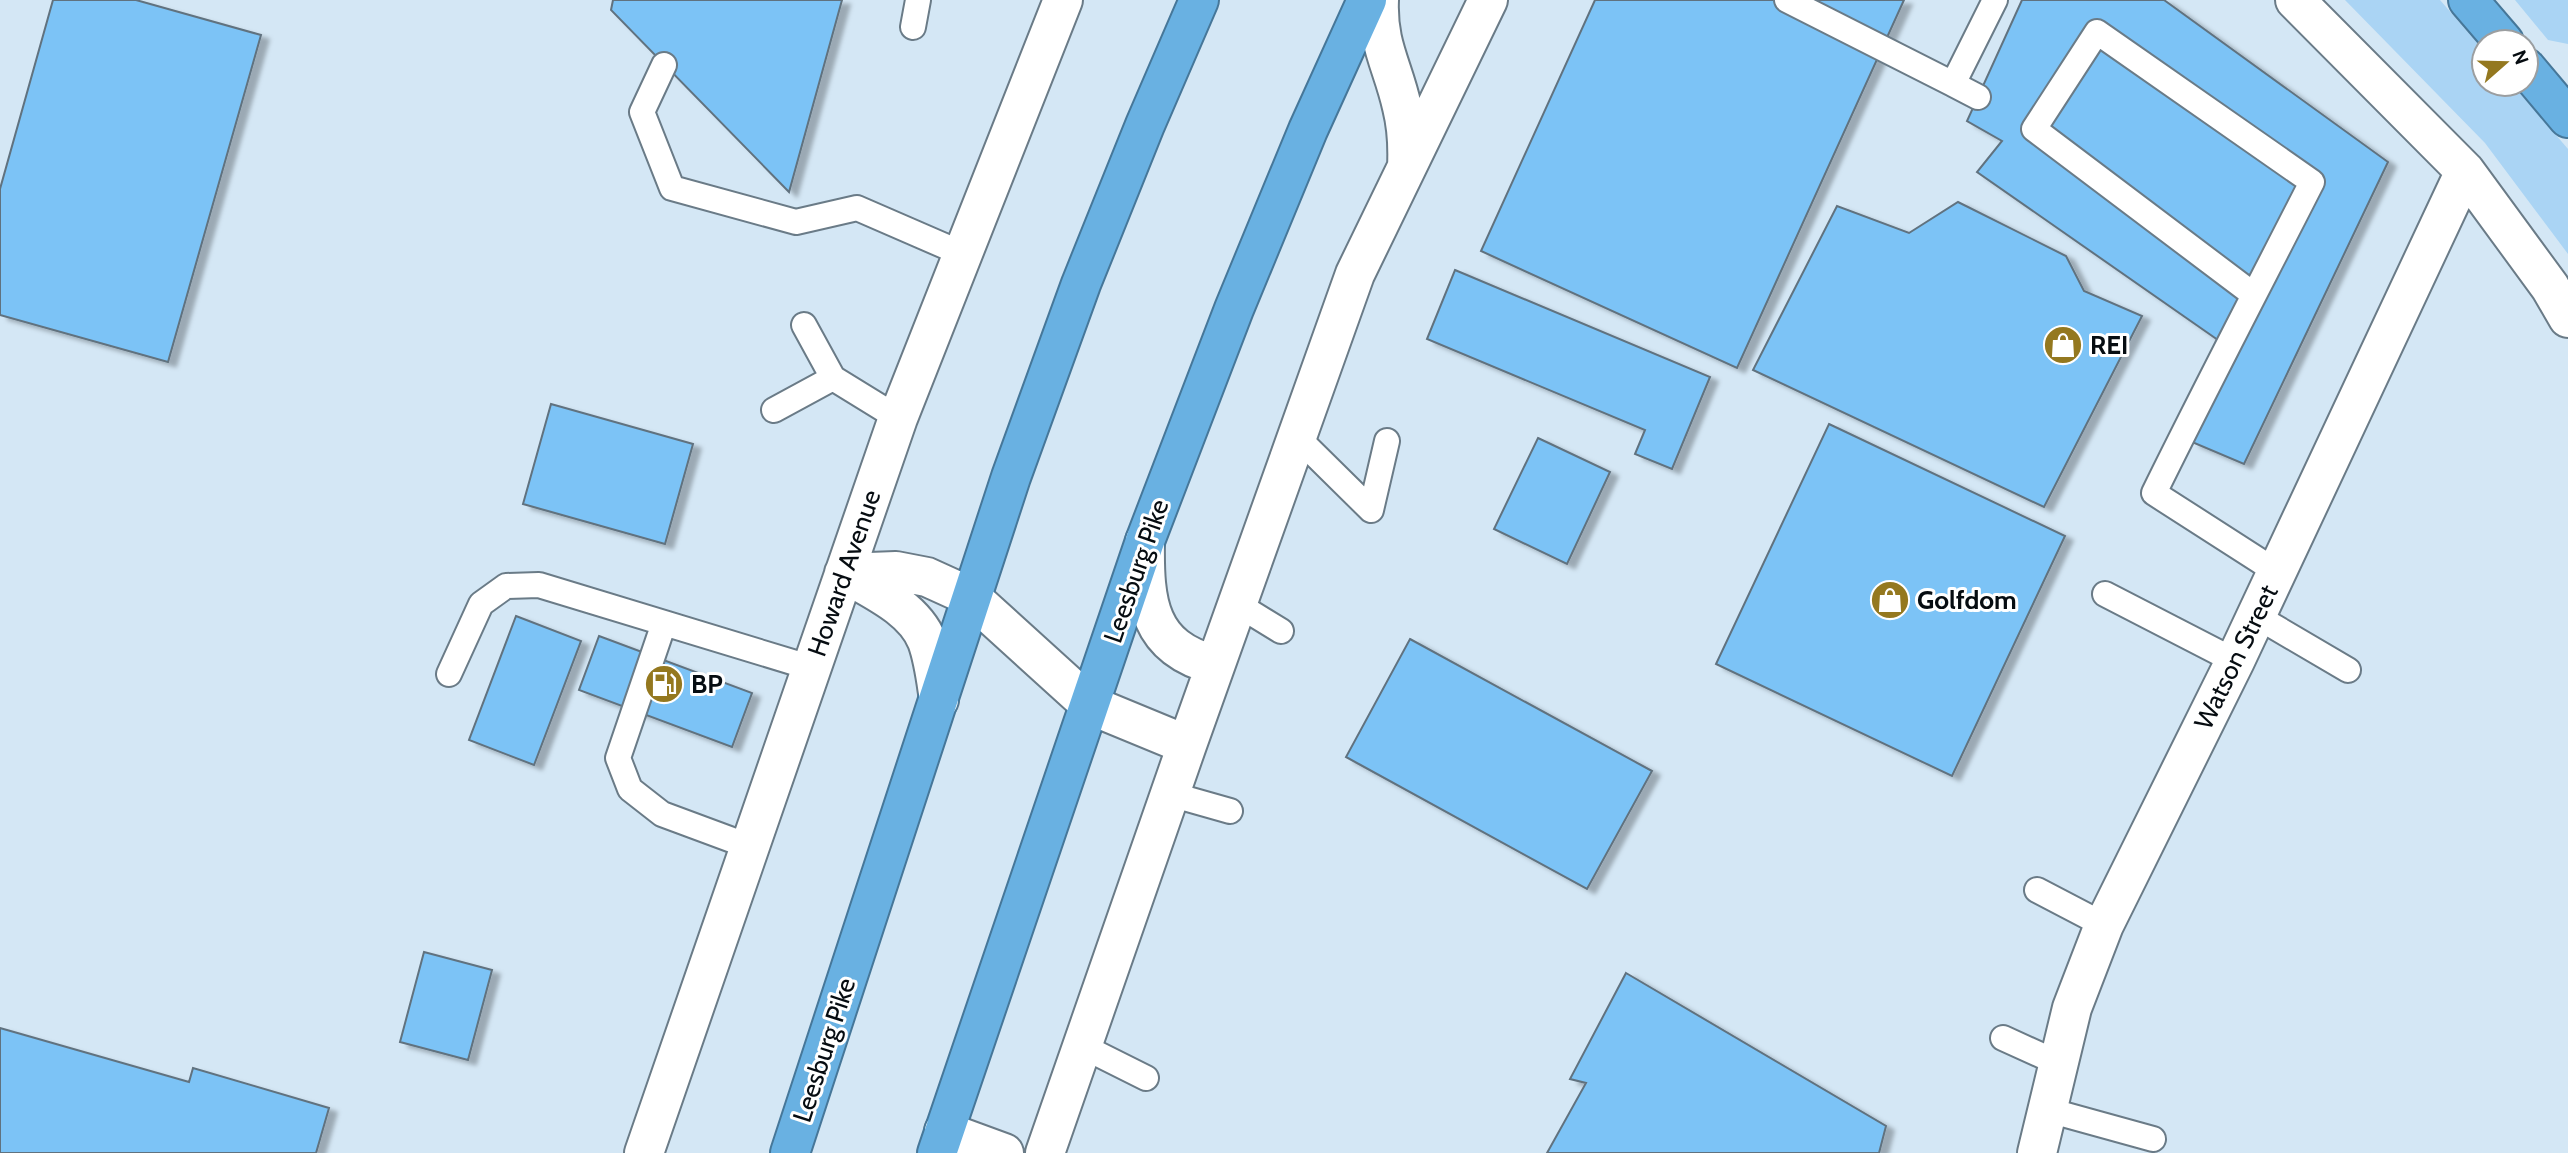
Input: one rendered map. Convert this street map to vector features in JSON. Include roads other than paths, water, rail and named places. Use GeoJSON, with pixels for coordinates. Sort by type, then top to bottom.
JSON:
{"type":"FeatureCollection","features":[{"type":"Feature","properties":{"kind":"highway","name":"Leesburg Pike"},"geometry":{"type":"LineString","coordinates":[[790,1153],[1001,505],[1081,284],[1199,0]]}},
{"type":"Feature","properties":{"kind":"highway","name":"Leesburg Pike"},"geometry":{"type":"LineString","coordinates":[[940,1142],[1145,541],[1234,309],[1308,130],[1367,0]]}},
{"type":"Feature","properties":{"kind":"highway"},"geometry":{"type":"LineString","coordinates":[[2468,0],[2492,28]]}},
{"type":"Feature","properties":{"kind":"highway"},"geometry":{"type":"LineString","coordinates":[[2540,85],[2568,118]]}},
{"type":"Feature","properties":{"kind":"street","name":"Howard Avenue"},"geometry":{"type":"LineString","coordinates":[[644,1153],[898,418],[1063,0]]}},
{"type":"Feature","properties":{"kind":"street"},"geometry":{"type":"LineString","coordinates":[[1378,0],[1381,41],[1402,104],[1408,135],[1407,169]]}},
{"type":"Feature","properties":{"kind":"street"},"geometry":{"type":"LineString","coordinates":[[1045,1153],[1355,274],[1489,0]]}},
{"type":"Feature","properties":{"kind":"street"},"geometry":{"type":"LineString","coordinates":[[2295,0],[2465,171],[2550,287],[2568,318]]}},
{"type":"Feature","properties":{"kind":"street","name":"Watson Street"},"geometry":{"type":"LineString","coordinates":[[2036,1153],[2071,1008],[2104,925],[2235,661],[2465,171]]}},
{"type":"Feature","properties":{"kind":"street"},"geometry":{"type":"LineString","coordinates":[[1145,541],[1144,575],[1148,598],[1161,633],[1173,647],[1186,656],[1215,665]]}},
{"type":"Feature","properties":{"kind":"street"},"geometry":{"type":"LineString","coordinates":[[844,573],[896,571],[927,577],[971,597],[1090,705],[1187,745]]}},
{"type":"Feature","properties":{"kind":"street"},"geometry":{"type":"LineString","coordinates":[[844,573],[889,600],[911,618],[926,638],[933,659],[939,700]]}},
{"type":"Feature","properties":{"kind":"street"},"geometry":{"type":"LineString","coordinates":[[940,1142],[1004,1153]]}},
{"type":"Feature","properties":{"kind":"lane"},"geometry":{"type":"LineString","coordinates":[[913,27],[918,0]]}},
{"type":"Feature","properties":{"kind":"lane"},"geometry":{"type":"LineString","coordinates":[[1787,0],[1978,97]]}},
{"type":"Feature","properties":{"kind":"lane"},"geometry":{"type":"LineString","coordinates":[[1953,84],[1995,0]]}},
{"type":"Feature","properties":{"kind":"lane"},"geometry":{"type":"LineString","coordinates":[[2254,295],[2034,129],[2097,32],[2312,183],[2154,493],[2277,572]]}},
{"type":"Feature","properties":{"kind":"lane"},"geometry":{"type":"LineString","coordinates":[[664,65],[642,112],[672,188],[796,222],[857,208],[963,254]]}},
{"type":"Feature","properties":{"kind":"lane"},"geometry":{"type":"LineString","coordinates":[[804,325],[833,378],[898,418]]}},
{"type":"Feature","properties":{"kind":"lane"},"geometry":{"type":"LineString","coordinates":[[774,410],[833,378]]}},
{"type":"Feature","properties":{"kind":"lane"},"geometry":{"type":"LineString","coordinates":[[1297,438],[1371,510],[1387,441]]}},
{"type":"Feature","properties":{"kind":"lane"},"geometry":{"type":"LineString","coordinates":[[449,674],[481,604],[506,586],[538,584],[812,667]]}},
{"type":"Feature","properties":{"kind":"lane"},"geometry":{"type":"LineString","coordinates":[[2105,594],[2235,661]]}},
{"type":"Feature","properties":{"kind":"lane"},"geometry":{"type":"LineString","coordinates":[[1237,604],[1281,631]]}},
{"type":"Feature","properties":{"kind":"lane"},"geometry":{"type":"LineString","coordinates":[[2256,616],[2348,670]]}},
{"type":"Feature","properties":{"kind":"lane"},"geometry":{"type":"LineString","coordinates":[[664,623],[618,758],[630,789],[662,814],[751,847]]}},
{"type":"Feature","properties":{"kind":"lane"},"geometry":{"type":"LineString","coordinates":[[1170,794],[1230,811]]}},
{"type":"Feature","properties":{"kind":"lane"},"geometry":{"type":"LineString","coordinates":[[2036,890],[2104,925]]}},
{"type":"Feature","properties":{"kind":"lane"},"geometry":{"type":"LineString","coordinates":[[2003,1038],[2058,1063]]}},
{"type":"Feature","properties":{"kind":"lane"},"geometry":{"type":"LineString","coordinates":[[1082,1046],[1146,1078]]}},
{"type":"Feature","properties":{"kind":"lane"},"geometry":{"type":"LineString","coordinates":[[2048,1110],[2153,1139]]}},
{"type":"Feature","properties":{"kind":"place","name":"REI"},"geometry":{"type":"Point","coordinates":[2063,345]}},
{"type":"Feature","properties":{"kind":"place","name":"Golfdom"},"geometry":{"type":"Point","coordinates":[1890,600]}},
{"type":"Feature","properties":{"kind":"place","name":"BP"},"geometry":{"type":"Point","coordinates":[664,684]}}]}
